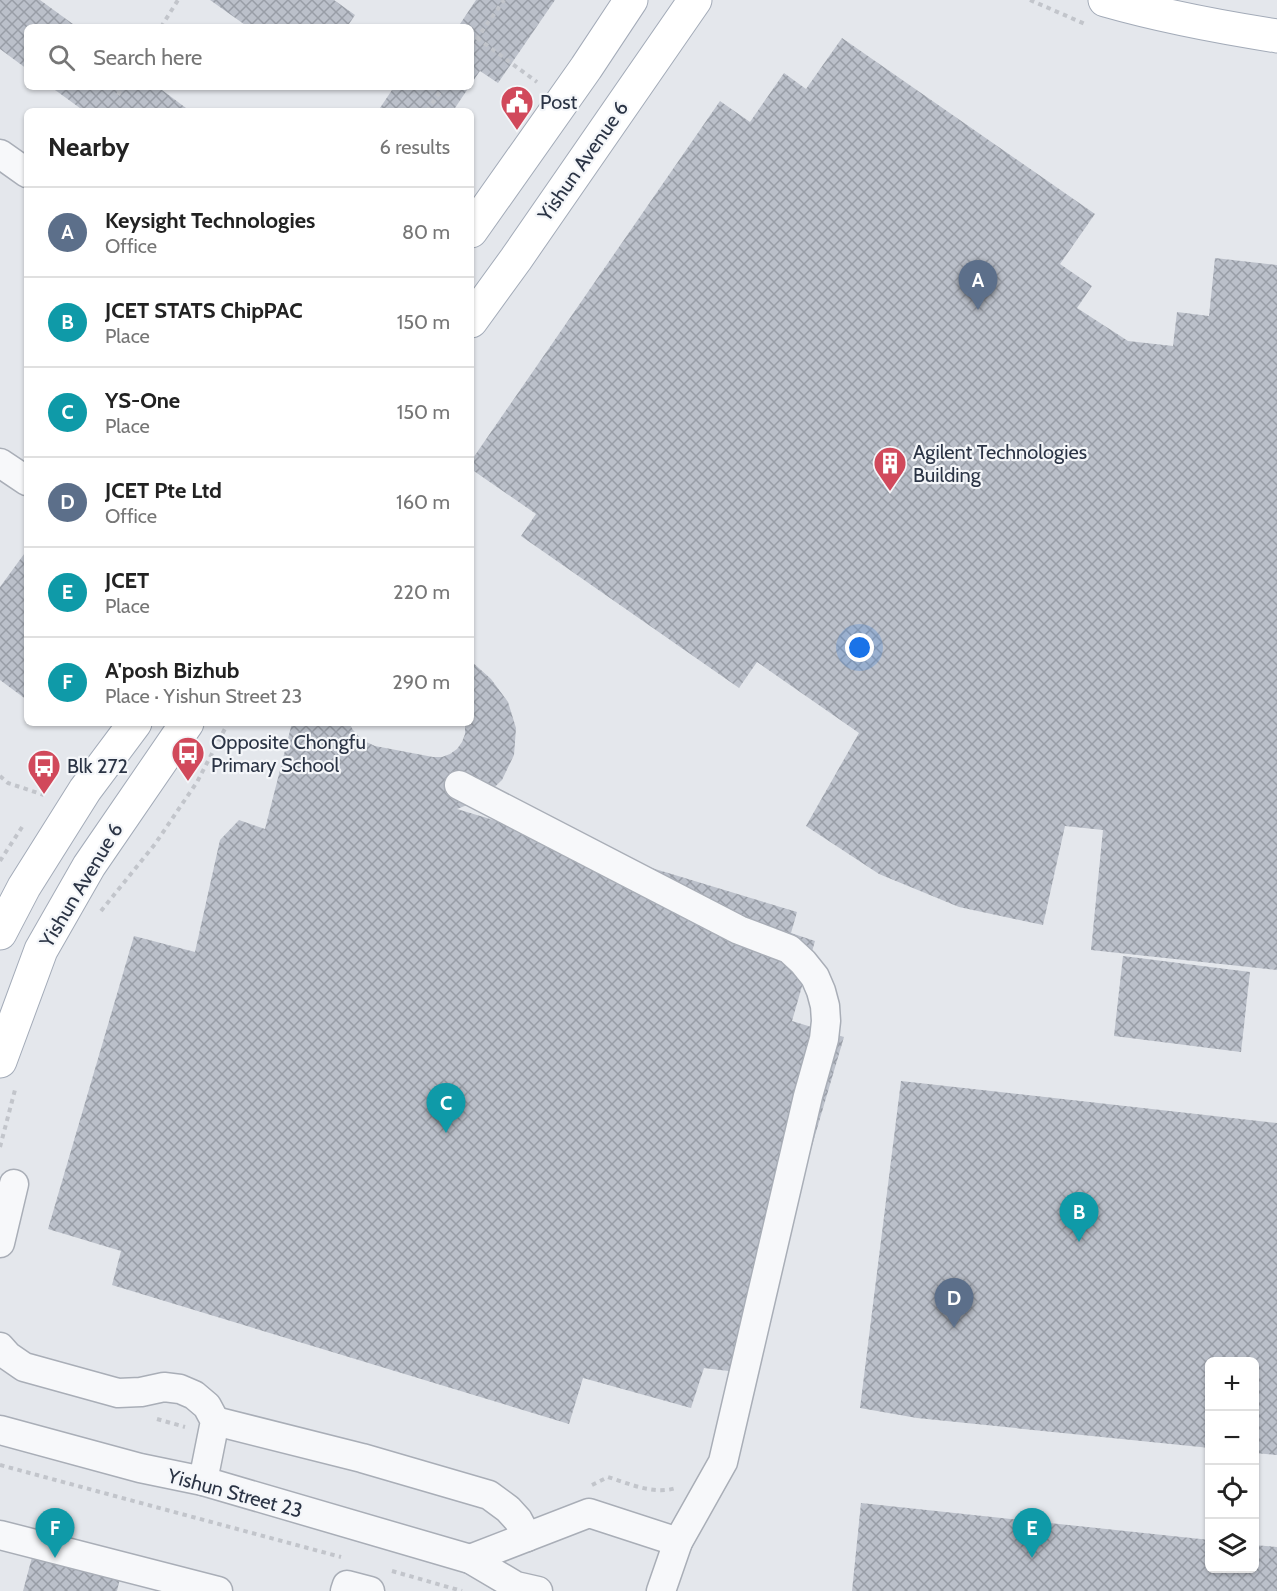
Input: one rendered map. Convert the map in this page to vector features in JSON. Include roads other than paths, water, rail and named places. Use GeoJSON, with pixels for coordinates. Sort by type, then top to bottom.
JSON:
{"type":"FeatureCollection","features":[{"type":"Feature","properties":{"kind":"main road"},"geometry":{"type":"LineString","coordinates":[[474,227],[586,69],[631,0]]}},
{"type":"Feature","properties":{"kind":"main road","name":"Yishun Avenue 6"},"geometry":{"type":"LineString","coordinates":[[474,317],[695,0]]}},
{"type":"Feature","properties":{"kind":"main road"},"geometry":{"type":"LineString","coordinates":[[1105,0],[1236,30],[1277,36]]}},
{"type":"Feature","properties":{"kind":"main road"},"geometry":{"type":"LineString","coordinates":[[0,933],[24,887],[85,790],[133,726]]}},
{"type":"Feature","properties":{"kind":"main road","name":"Yishun Avenue 6"},"geometry":{"type":"LineString","coordinates":[[8,1072],[41,950],[89,866],[185,726]]}},
{"type":"Feature","properties":{"kind":"street"},"geometry":{"type":"LineString","coordinates":[[0,154],[24,171]]}},
{"type":"Feature","properties":{"kind":"street"},"geometry":{"type":"LineString","coordinates":[[0,463],[24,479]]}},
{"type":"Feature","properties":{"kind":"street"},"geometry":{"type":"LineString","coordinates":[[459,785],[739,930],[789,949],[814,977],[825,1006],[824,1039],[808,1096],[723,1462],[678,1542],[661,1591]]}},
{"type":"Feature","properties":{"kind":"street"},"geometry":{"type":"LineString","coordinates":[[0,1243],[14,1184]]}},
{"type":"Feature","properties":{"kind":"street"},"geometry":{"type":"LineString","coordinates":[[0,1347],[24,1367],[118,1393],[141,1392],[164,1387],[180,1389],[194,1395],[207,1406],[216,1421],[203,1481]]}},
{"type":"Feature","properties":{"kind":"street"},"geometry":{"type":"LineString","coordinates":[[216,1421],[362,1458],[489,1495],[508,1509],[518,1520],[527,1537]]}},
{"type":"Feature","properties":{"kind":"street","name":"Yishun Street 23"},"geometry":{"type":"LineString","coordinates":[[0,1430],[140,1468],[203,1481],[470,1559],[516,1586],[538,1591]]}},
{"type":"Feature","properties":{"kind":"street"},"geometry":{"type":"LineString","coordinates":[[470,1559],[589,1513],[678,1542]]}},
{"type":"Feature","properties":{"kind":"street"},"geometry":{"type":"LineString","coordinates":[[0,1535],[218,1591]]}},
{"type":"Feature","properties":{"kind":"place","name":"Post"},"geometry":{"type":"Point","coordinates":[517,131]}},
{"type":"Feature","properties":{"kind":"place","name":"Keysight Technologies"},"geometry":{"type":"Point","coordinates":[978,310]}},
{"type":"Feature","properties":{"kind":"place","name":"Agilent Technologies Building"},"geometry":{"type":"Point","coordinates":[890,492]}},
{"type":"Feature","properties":{"kind":"place","name":"Opposite Chongfu Primary School"},"geometry":{"type":"Point","coordinates":[188,782]}},
{"type":"Feature","properties":{"kind":"place","name":"Blk 272"},"geometry":{"type":"Point","coordinates":[44,795]}},
{"type":"Feature","properties":{"kind":"place","name":"YS-One"},"geometry":{"type":"Point","coordinates":[446,1133]}},
{"type":"Feature","properties":{"kind":"place","name":"JCET STATS ChipPAC"},"geometry":{"type":"Point","coordinates":[1079,1242]}},
{"type":"Feature","properties":{"kind":"place","name":"JCET Pte Ltd"},"geometry":{"type":"Point","coordinates":[954,1328]}},
{"type":"Feature","properties":{"kind":"place","name":"A'posh Bizhub"},"geometry":{"type":"Point","coordinates":[55,1558]}},
{"type":"Feature","properties":{"kind":"place","name":"JCET"},"geometry":{"type":"Point","coordinates":[1032,1558]}}]}
